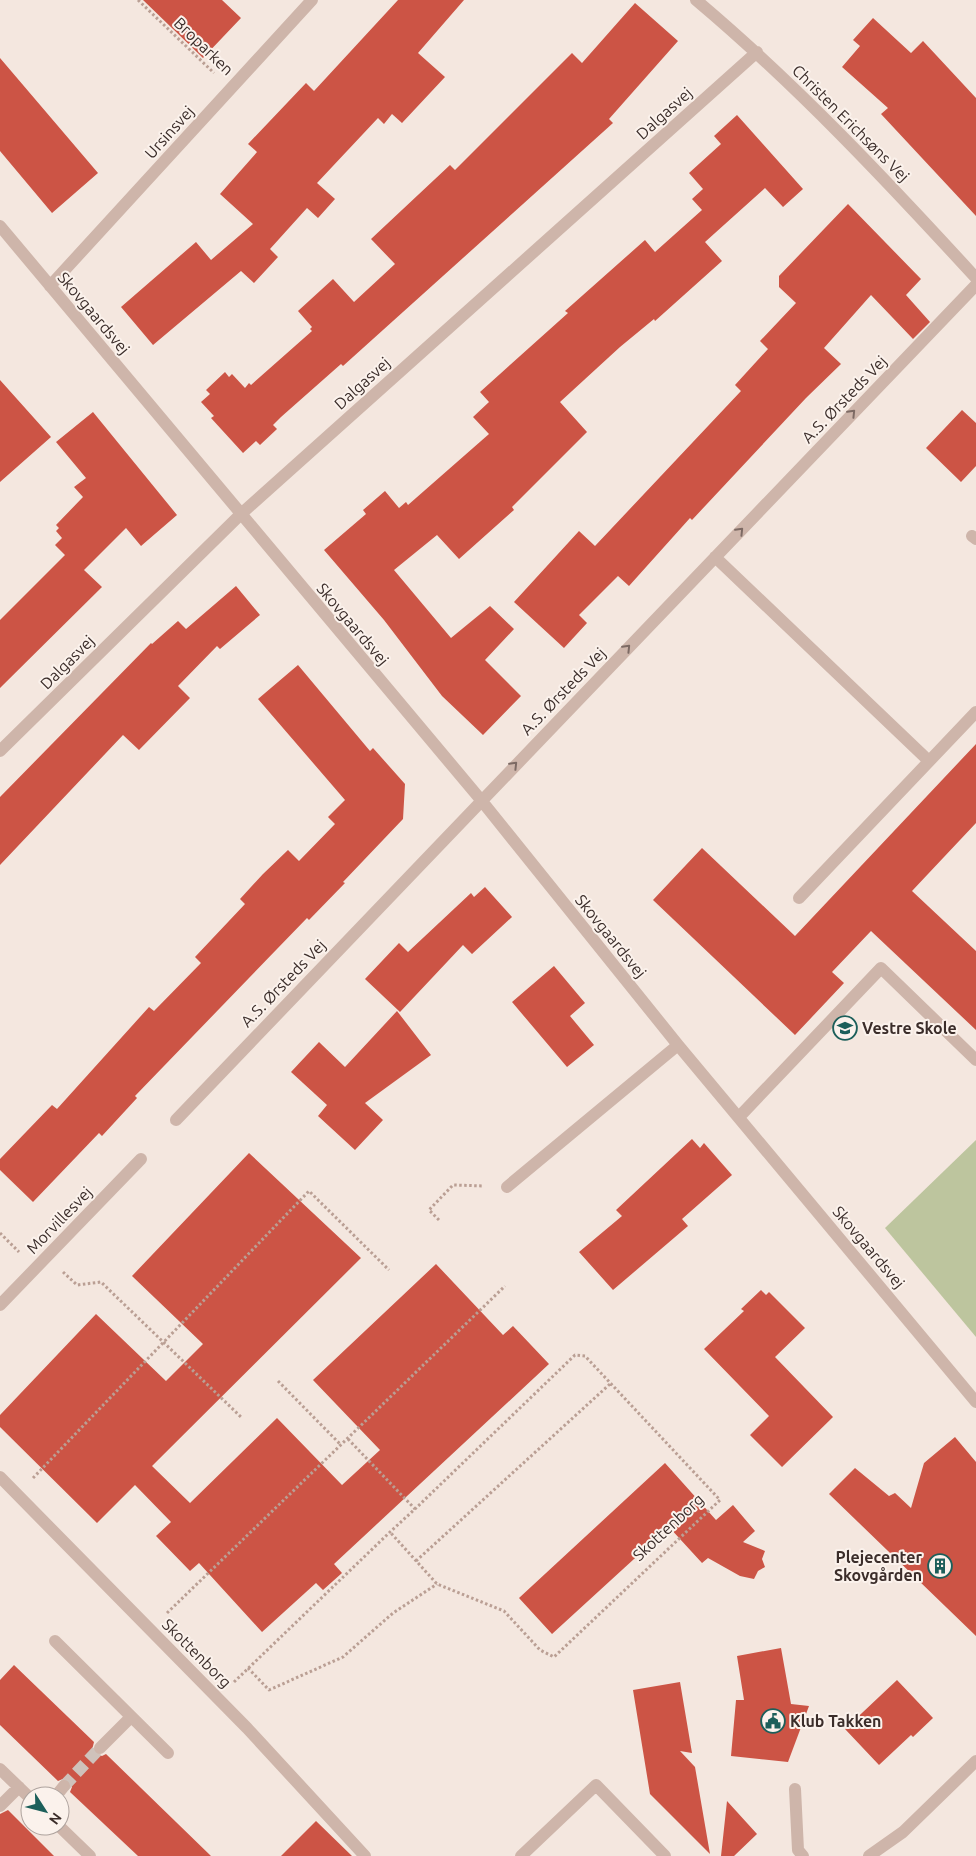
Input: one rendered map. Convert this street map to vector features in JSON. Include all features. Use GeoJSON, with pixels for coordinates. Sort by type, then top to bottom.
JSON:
{"type":"FeatureCollection","features":[{"type":"Feature","properties":{"kind":"street","name":"Ursinsvej"},"geometry":{"type":"LineString","coordinates":[[50,286],[312,0]]}},
{"type":"Feature","properties":{"kind":"street","name":"Christen Erichsøns Vej"},"geometry":{"type":"LineString","coordinates":[[696,0],[757,52],[910,205],[976,278]]}},
{"type":"Feature","properties":{"kind":"street","name":"Dalgasvej"},"geometry":{"type":"LineString","coordinates":[[0,751],[241,514],[757,52]]}},
{"type":"Feature","properties":{"kind":"street","name":"Skovgaardsvej"},"geometry":{"type":"LineString","coordinates":[[0,226],[481,800],[678,1045],[740,1116],[976,1402]]}},
{"type":"Feature","properties":{"kind":"street","name":"A.S. Ørsteds Vej"},"geometry":{"type":"LineString","coordinates":[[176,1120],[976,285]]}},
{"type":"Feature","properties":{"kind":"street"},"geometry":{"type":"LineString","coordinates":[[715,557],[929,761]]}},
{"type":"Feature","properties":{"kind":"street"},"geometry":{"type":"LineString","coordinates":[[799,898],[976,712]]}},
{"type":"Feature","properties":{"kind":"street"},"geometry":{"type":"LineString","coordinates":[[740,1116],[881,968],[976,1060]]}},
{"type":"Feature","properties":{"kind":"street"},"geometry":{"type":"LineString","coordinates":[[507,1187],[678,1045]]}},
{"type":"Feature","properties":{"kind":"street","name":"Morvillesvej"},"geometry":{"type":"LineString","coordinates":[[0,1305],[141,1159]]}},
{"type":"Feature","properties":{"kind":"street","name":"Skottenborg"},"geometry":{"type":"LineString","coordinates":[[0,1477],[218,1698],[365,1856]]}},
{"type":"Feature","properties":{"kind":"street"},"geometry":{"type":"LineString","coordinates":[[55,1641],[168,1753]]}},
{"type":"Feature","properties":{"kind":"street"},"geometry":{"type":"LineString","coordinates":[[100,1748],[131,1717]]}},
{"type":"Feature","properties":{"kind":"street"},"geometry":{"type":"LineString","coordinates":[[868,1856],[903,1832],[976,1761]]}},
{"type":"Feature","properties":{"kind":"street"},"geometry":{"type":"LineString","coordinates":[[0,1769],[19,1787],[0,1806]]}},
{"type":"Feature","properties":{"kind":"street"},"geometry":{"type":"LineString","coordinates":[[521,1856],[596,1785],[665,1856]]}},
{"type":"Feature","properties":{"kind":"street"},"geometry":{"type":"LineString","coordinates":[[795,1789],[798,1850],[803,1856]]}},
{"type":"Feature","properties":{"kind":"street"},"geometry":{"type":"LineString","coordinates":[[69,1836],[90,1856]]}},
{"type":"Feature","properties":{"kind":"path","name":"Broparken"},"geometry":{"type":"LineString","coordinates":[[138,0],[231,89]]}},
{"type":"Feature","properties":{"kind":"path"},"geometry":{"type":"LineString","coordinates":[[439,1220],[429,1210],[453,1185],[507,1187]]}},
{"type":"Feature","properties":{"kind":"path"},"geometry":{"type":"LineString","coordinates":[[18,1495],[309,1190],[389,1270]]}},
{"type":"Feature","properties":{"kind":"path"},"geometry":{"type":"LineString","coordinates":[[46,1256],[77,1284],[101,1282],[241,1416]]}},
{"type":"Feature","properties":{"kind":"path"},"geometry":{"type":"LineString","coordinates":[[151,1630],[506,1286]]}},
{"type":"Feature","properties":{"kind":"path","name":"Skottenborg"},"geometry":{"type":"LineString","coordinates":[[414,1509],[575,1355],[585,1356],[720,1500],[554,1657],[540,1650],[504,1611],[437,1584]]}},
{"type":"Feature","properties":{"kind":"path"},"geometry":{"type":"LineString","coordinates":[[278,1381],[341,1445]]}},
{"type":"Feature","properties":{"kind":"path"},"geometry":{"type":"LineString","coordinates":[[416,1562],[610,1384]]}},
{"type":"Feature","properties":{"kind":"path"},"geometry":{"type":"LineString","coordinates":[[218,1698],[414,1509],[348,1439]]}},
{"type":"Feature","properties":{"kind":"path"},"geometry":{"type":"LineString","coordinates":[[248,1668],[269,1690],[343,1656],[392,1613],[437,1584],[390,1532]]}},
{"type":"Feature","properties":{"kind":"green space"},"geometry":{"type":"Polygon","coordinates":[[[976,1140],[976,1337],[885,1228],[976,1140]]]}},
{"type":"Feature","properties":{"kind":"building"},"geometry":{"type":"Polygon","coordinates":[[[143,0],[222,0],[241,18],[203,58],[143,0]]]}},
{"type":"Feature","properties":{"kind":"building"},"geometry":{"type":"Polygon","coordinates":[[[398,0],[464,0],[418,53],[445,77],[402,123],[392,114],[384,124],[378,118],[317,183],[335,199],[318,218],[307,208],[270,249],[278,257],[254,283],[241,271],[153,345],[121,307],[196,242],[211,260],[253,224],[220,194],[257,152],[248,144],[306,83],[314,91],[398,0]]]}},
{"type":"Feature","properties":{"kind":"building"},"geometry":{"type":"Polygon","coordinates":[[[635,3],[678,41],[609,119],[613,123],[343,366],[341,364],[281,417],[273,425],[277,429],[260,445],[256,441],[243,453],[211,418],[214,416],[201,402],[210,394],[206,390],[225,372],[229,377],[232,374],[245,388],[249,383],[251,385],[312,331],[310,329],[312,327],[298,311],[333,279],[354,302],[395,264],[371,239],[450,165],[455,170],[572,53],[582,63],[635,3]]]}},
{"type":"Feature","properties":{"kind":"building"},"geometry":{"type":"Polygon","coordinates":[[[873,18],[911,53],[923,41],[976,98],[976,216],[881,114],[888,108],[842,67],[860,46],[853,40],[873,18]]]}},
{"type":"Feature","properties":{"kind":"building"},"geometry":{"type":"Polygon","coordinates":[[[0,58],[98,173],[52,213],[0,151],[0,58]]]}},
{"type":"Feature","properties":{"kind":"building"},"geometry":{"type":"Polygon","coordinates":[[[737,115],[803,189],[783,207],[765,188],[705,242],[722,261],[655,321],[654,319],[620,347],[560,402],[587,432],[512,507],[514,510],[459,559],[437,535],[394,570],[451,638],[490,606],[514,629],[485,660],[521,696],[483,735],[442,696],[384,620],[324,550],[366,514],[363,510],[385,491],[399,508],[406,502],[408,505],[489,434],[473,417],[489,402],[480,392],[568,313],[565,311],[645,240],[655,252],[702,210],[692,199],[703,189],[689,173],[721,144],[714,136],[737,115]]]}},
{"type":"Feature","properties":{"kind":"building"},"geometry":{"type":"Polygon","coordinates":[[[848,204],[921,279],[906,295],[930,322],[913,339],[871,295],[824,348],[841,364],[806,398],[692,520],[690,518],[629,586],[618,576],[579,615],[587,623],[564,648],[514,602],[579,531],[595,546],[741,391],[735,385],[768,349],[760,341],[796,303],[779,287],[779,276],[848,204]]]}},
{"type":"Feature","properties":{"kind":"building"},"geometry":{"type":"Polygon","coordinates":[[[0,380],[51,437],[0,482],[0,380]]]}},
{"type":"Feature","properties":{"kind":"building"},"geometry":{"type":"Polygon","coordinates":[[[962,410],[976,423],[976,466],[961,482],[926,448],[962,410]]]}},
{"type":"Feature","properties":{"kind":"building"},"geometry":{"type":"Polygon","coordinates":[[[93,412],[177,515],[141,546],[126,528],[84,570],[102,587],[0,688],[0,620],[65,555],[55,545],[62,538],[56,531],[59,528],[56,525],[83,497],[74,487],[86,478],[56,442],[93,412]]]}},
{"type":"Feature","properties":{"kind":"building"},"geometry":{"type":"Polygon","coordinates":[[[236,586],[260,615],[220,649],[217,646],[178,686],[190,698],[139,750],[123,735],[0,865],[0,797],[151,643],[178,621],[186,629],[236,586]]]}},
{"type":"Feature","properties":{"kind":"building"},"geometry":{"type":"Polygon","coordinates":[[[298,665],[370,751],[373,748],[405,784],[403,819],[343,882],[345,883],[309,920],[307,918],[135,1096],[137,1098],[102,1136],[99,1133],[33,1202],[0,1170],[0,1159],[52,1105],[57,1109],[149,1007],[154,1011],[201,963],[195,957],[245,904],[240,899],[263,874],[288,850],[299,861],[335,824],[328,817],[345,800],[258,699],[298,665]]]}},
{"type":"Feature","properties":{"kind":"building"},"geometry":{"type":"Polygon","coordinates":[[[976,744],[976,823],[912,891],[976,951],[976,1030],[871,931],[832,972],[844,983],[795,1035],[653,900],[702,848],[795,936],[976,744]]]}},
{"type":"Feature","properties":{"kind":"building"},"geometry":{"type":"Polygon","coordinates":[[[485,887],[512,917],[472,954],[463,945],[400,1012],[365,979],[399,943],[408,952],[471,893],[474,897],[485,887]]]}},
{"type":"Feature","properties":{"kind":"building"},"geometry":{"type":"Polygon","coordinates":[[[554,966],[585,1003],[570,1016],[594,1045],[567,1067],[512,1002],[554,966]]]}},
{"type":"Feature","properties":{"kind":"building"},"geometry":{"type":"Polygon","coordinates":[[[397,1011],[431,1055],[365,1103],[383,1120],[355,1150],[318,1116],[327,1105],[291,1072],[319,1042],[345,1067],[397,1011]]]}},
{"type":"Feature","properties":{"kind":"building"},"geometry":{"type":"Polygon","coordinates":[[[692,1139],[700,1148],[704,1143],[732,1175],[682,1219],[688,1226],[613,1290],[579,1252],[622,1216],[616,1210],[692,1139]]]}},
{"type":"Feature","properties":{"kind":"building"},"geometry":{"type":"Polygon","coordinates":[[[249,1153],[361,1258],[152,1466],[190,1503],[277,1418],[342,1485],[380,1450],[313,1380],[436,1264],[503,1335],[513,1326],[549,1364],[334,1564],[342,1573],[323,1590],[316,1583],[262,1632],[199,1563],[190,1571],[156,1536],[171,1522],[135,1485],[97,1523],[0,1427],[0,1415],[96,1314],[166,1381],[203,1344],[132,1276],[249,1153]]]}},
{"type":"Feature","properties":{"kind":"building"},"geometry":{"type":"Polygon","coordinates":[[[761,1290],[766,1295],[769,1292],[805,1328],[775,1357],[833,1417],[782,1467],[750,1435],[769,1416],[704,1349],[744,1311],[741,1309],[761,1290]]]}},
{"type":"Feature","properties":{"kind":"building","name":"Plejecenter Skovgården"},"geometry":{"type":"Polygon","coordinates":[[[955,1437],[976,1462],[976,1636],[829,1494],[855,1468],[889,1496],[895,1493],[911,1508],[924,1463],[955,1437]]]}},
{"type":"Feature","properties":{"kind":"building"},"geometry":{"type":"Polygon","coordinates":[[[665,1463],[716,1520],[733,1505],[755,1531],[743,1542],[765,1551],[762,1559],[765,1567],[758,1571],[754,1579],[740,1576],[708,1558],[702,1563],[669,1527],[552,1634],[519,1598],[665,1463]]]}},
{"type":"Feature","properties":{"kind":"building","name":"Klub Takken"},"geometry":{"type":"Polygon","coordinates":[[[781,1648],[791,1704],[809,1706],[788,1762],[731,1756],[736,1700],[744,1700],[737,1656],[781,1648]]]}},
{"type":"Feature","properties":{"kind":"building"},"geometry":{"type":"Polygon","coordinates":[[[14,1665],[94,1742],[92,1750],[95,1754],[102,1756],[106,1754],[211,1856],[138,1856],[70,1792],[72,1787],[69,1780],[65,1778],[58,1781],[0,1725],[0,1680],[14,1665]]]}},
{"type":"Feature","properties":{"kind":"building"},"geometry":{"type":"Polygon","coordinates":[[[897,1680],[933,1718],[913,1737],[911,1735],[879,1765],[845,1729],[897,1680]]]}},
{"type":"Feature","properties":{"kind":"building"},"geometry":{"type":"Polygon","coordinates":[[[680,1682],[692,1753],[680,1751],[695,1767],[710,1854],[650,1794],[633,1690],[680,1682]]]}},
{"type":"Feature","properties":{"kind":"building"},"geometry":{"type":"Polygon","coordinates":[[[727,1801],[757,1834],[734,1856],[721,1856],[727,1801]]]}},
{"type":"Feature","properties":{"kind":"building"},"geometry":{"type":"Polygon","coordinates":[[[8,1810],[20,1822],[20,1836],[34,1836],[54,1856],[0,1856],[0,1814],[8,1810]]]}},
{"type":"Feature","properties":{"kind":"building"},"geometry":{"type":"Polygon","coordinates":[[[316,1821],[352,1856],[281,1856],[316,1821]]]}},
{"type":"Feature","properties":{"kind":"tunnel"},"geometry":{"type":"LineString","coordinates":[[64,1786],[100,1748]]}},
{"type":"Feature","properties":{"kind":"place","name":"Vestre Skole"},"geometry":{"type":"Point","coordinates":[845,1028]}},
{"type":"Feature","properties":{"kind":"place","name":"Plejecenter Skovgården"},"geometry":{"type":"Point","coordinates":[940,1566]}},
{"type":"Feature","properties":{"kind":"place","name":"Klub Takken"},"geometry":{"type":"Point","coordinates":[773,1721]}}]}
